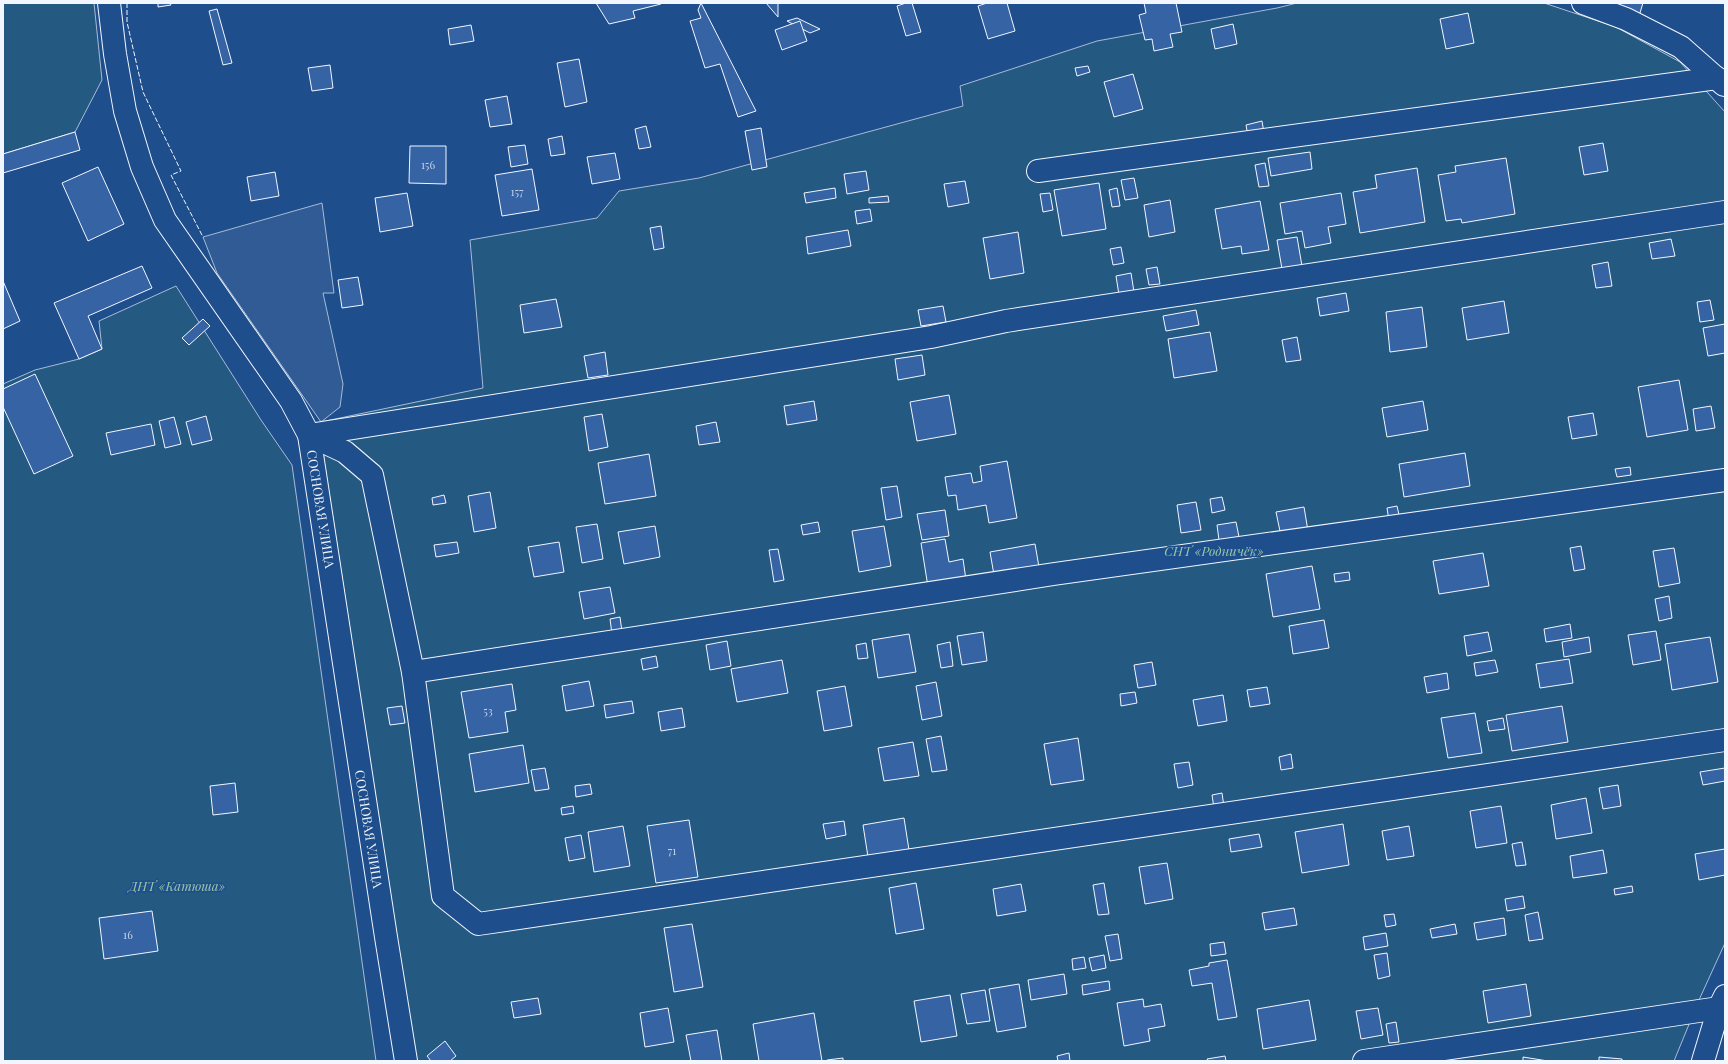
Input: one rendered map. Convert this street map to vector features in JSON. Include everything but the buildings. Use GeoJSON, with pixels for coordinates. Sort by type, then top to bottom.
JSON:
{"type":"FeatureCollection","features":[{"type":"Feature","properties":{"kind":"street","name":"СОСНОВАЯ УЛИЦА"},"geometry":{"type":"LineString","coordinates":[[109,3],[115,54],[126,111],[142,166],[165,220],[291,400],[310,435],[406,1061]]}},
{"type":"Feature","properties":{"kind":"street"},"geometry":{"type":"LineString","coordinates":[[1584,3],[1626,19],[1681,47],[1721,82]]}},
{"type":"Feature","properties":{"kind":"street"},"geometry":{"type":"LineString","coordinates":[[1038,171],[1721,82]]}},
{"type":"Feature","properties":{"kind":"street"},"geometry":{"type":"LineString","coordinates":[[310,435],[923,338],[1006,321],[1725,212]]}},
{"type":"Feature","properties":{"kind":"street"},"geometry":{"type":"LineString","coordinates":[[310,435],[345,452],[372,475],[413,672],[443,896],[478,924],[1725,740]]}},
{"type":"Feature","properties":{"kind":"street"},"geometry":{"type":"LineString","coordinates":[[413,672],[1062,573],[1725,480]]}},
{"type":"Feature","properties":{"kind":"street"},"geometry":{"type":"LineString","coordinates":[[1364,1061],[1722,1001],[1703,1061]]}},
{"type":"Feature","properties":{"kind":"green space"},"geometry":{"type":"Polygon","coordinates":[[[3,3],[94,3],[102,80],[75,132],[3,154],[3,3]]]}},
{"type":"Feature","properties":{"kind":"green space","name":"СНТ «Родничёк»"},"geometry":{"type":"Polygon","coordinates":[[[1297,3],[1544,3],[1616,27],[1680,62],[1725,112],[1725,943],[1699,1000],[1674,1061],[416,1061],[324,460],[321,422],[483,388],[470,240],[597,218],[619,191],[699,178],[963,106],[960,86],[1097,41],[1297,3]]]}},
{"type":"Feature","properties":{"kind":"green space","name":"ДНТ «Катюша»"},"geometry":{"type":"Polygon","coordinates":[[[176,286],[261,420],[292,465],[376,1061],[3,1061],[3,384],[35,370],[79,359],[102,349],[99,321],[176,286]]]}},
{"type":"Feature","properties":{"kind":"shaded area"},"geometry":{"type":"Polygon","coordinates":[[[322,203],[334,293],[323,293],[343,384],[340,407],[321,422],[217,273],[203,237],[322,203]]]}},
{"type":"Feature","properties":{"kind":"fence"},"geometry":{"type":"LineString","coordinates":[[127,3],[127,22],[143,92],[181,171],[171,175],[203,237]]}}]}
